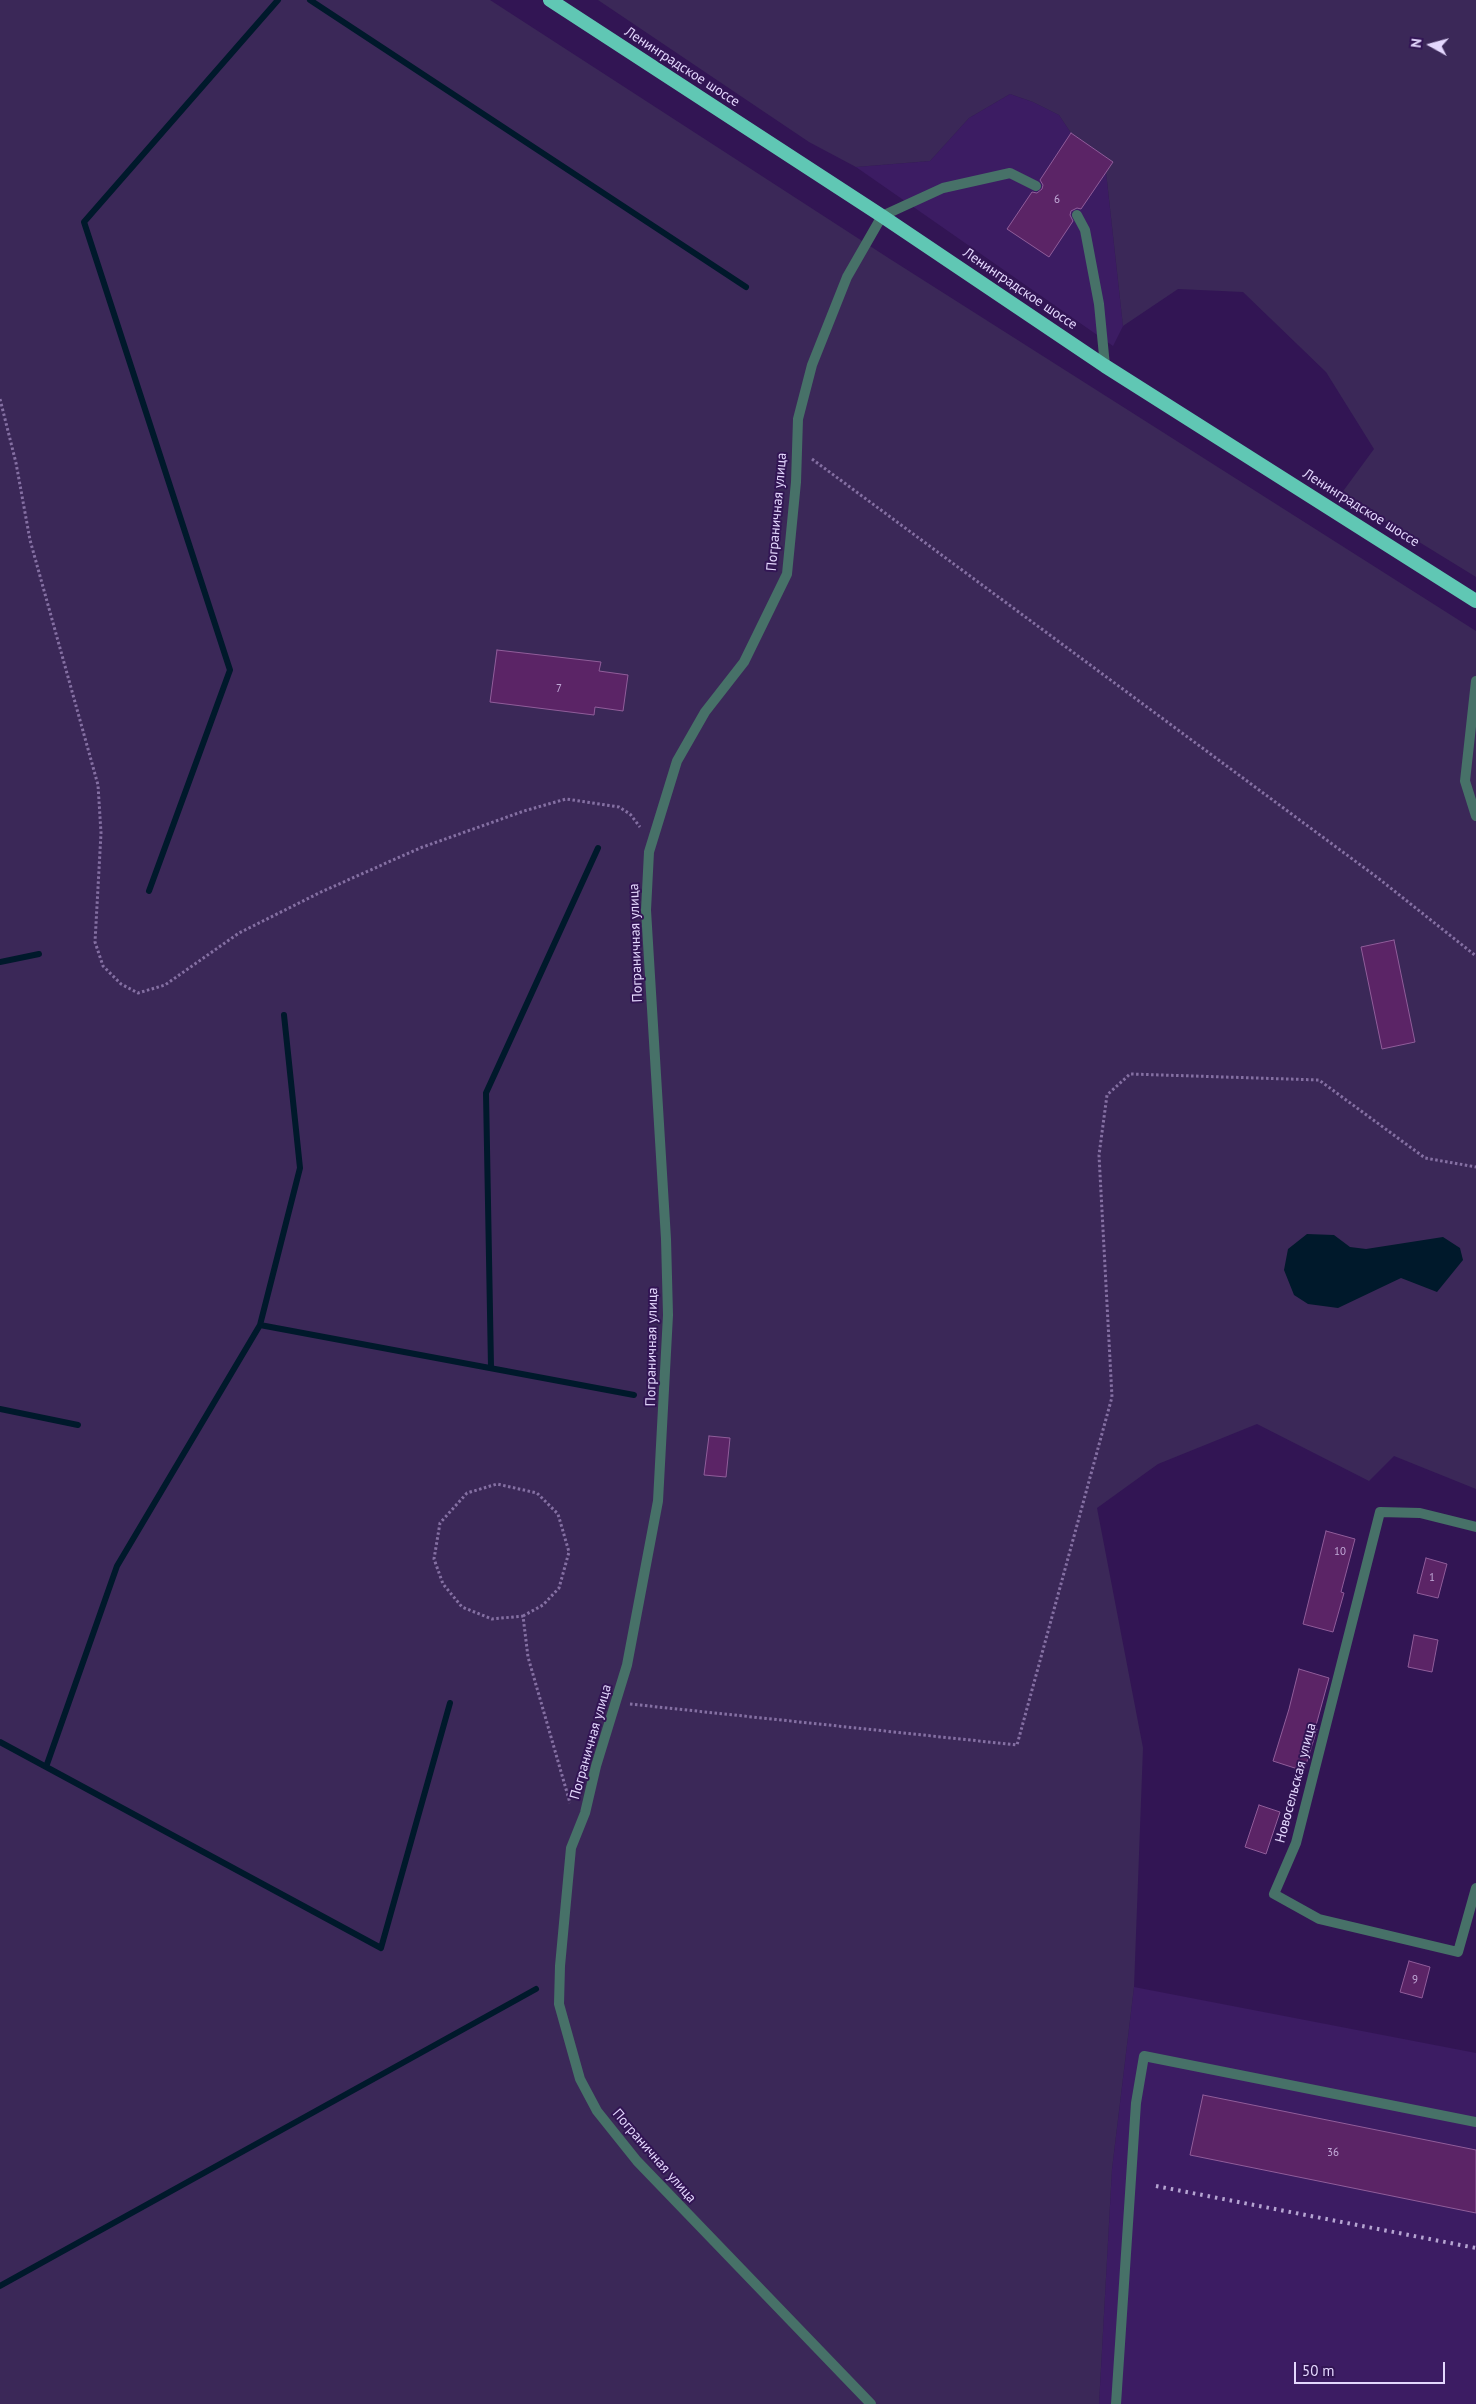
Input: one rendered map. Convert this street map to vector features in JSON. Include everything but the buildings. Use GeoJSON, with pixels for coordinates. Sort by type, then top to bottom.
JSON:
{"type":"FeatureCollection","features":[{"type":"Feature","properties":{"kind":"highway","name":"Ленинградское шоссе"},"geometry":{"type":"LineString","coordinates":[[550,0],[882,216],[1105,366],[1476,601]]}},
{"type":"Feature","properties":{"kind":"street"},"geometry":{"type":"LineString","coordinates":[[882,216],[943,188],[1010,173],[1036,186]]}},
{"type":"Feature","properties":{"kind":"street"},"geometry":{"type":"LineString","coordinates":[[1077,215],[1085,230],[1091,258],[1099,304],[1105,366]]}},
{"type":"Feature","properties":{"kind":"street","name":"Пограничная улица"},"geometry":{"type":"LineString","coordinates":[[871,2404],[637,2161],[597,2111],[580,2079],[559,2004],[560,1966],[571,1848],[585,1813],[596,1766],[617,1703],[638,1617],[658,1501],[666,1367],[666,1239],[646,910],[649,852],[677,761],[700,719],[744,662],[787,574],[796,482],[798,420],[819,346],[847,277],[882,216]]}},
{"type":"Feature","properties":{"kind":"street"},"geometry":{"type":"LineString","coordinates":[[1476,681],[1465,781],[1476,816]]}},
{"type":"Feature","properties":{"kind":"street","name":"Новосельская улица"},"geometry":{"type":"LineString","coordinates":[[1476,1527],[1420,1513],[1380,1512],[1296,1843],[1274,1894],[1319,1919],[1458,1952],[1476,1888]]}},
{"type":"Feature","properties":{"kind":"street"},"geometry":{"type":"LineString","coordinates":[[1116,2404],[1136,2103],[1144,2056],[1476,2122]]}},
{"type":"Feature","properties":{"kind":"path"},"geometry":{"type":"LineString","coordinates":[[0,399],[16,463],[30,540],[98,785],[100,833],[95,942],[103,966],[121,984],[138,993],[165,985],[239,933],[321,892],[420,848],[524,811],[566,799],[619,807],[630,814],[640,826],[649,852]]}},
{"type":"Feature","properties":{"kind":"path"},"geometry":{"type":"LineString","coordinates":[[797,448],[1378,878],[1476,956]]}},
{"type":"Feature","properties":{"kind":"path"},"geometry":{"type":"LineString","coordinates":[[617,1703],[1017,1745],[1112,1396],[1099,1155],[1107,1095],[1130,1074],[1319,1080],[1425,1158],[1476,1166]]}},
{"type":"Feature","properties":{"kind":"path"},"geometry":{"type":"LineString","coordinates":[[497,1484],[537,1493],[558,1514],[569,1552],[559,1588],[543,1605],[523,1616],[492,1619],[462,1607],[443,1584],[434,1559],[440,1523],[467,1493],[497,1484]]}},
{"type":"Feature","properties":{"kind":"path"},"geometry":{"type":"LineString","coordinates":[[523,1616],[528,1657],[570,1801],[570,1810]]}},
{"type":"Feature","properties":{"kind":"shaded area"},"geometry":{"type":"Polygon","coordinates":[[[0,0],[490,0],[890,259],[1476,631],[1476,1489],[1394,1456],[1369,1481],[1257,1424],[1158,1464],[1097,1508],[1143,1748],[1134,1987],[1112,2169],[1099,2404],[0,2404],[0,0]]]}},
{"type":"Feature","properties":{"kind":"shaded area"},"geometry":{"type":"Polygon","coordinates":[[[598,0],[1476,0],[1476,577],[1341,494],[1374,449],[1326,372],[1243,292],[1178,289],[1123,326],[1106,172],[1113,162],[1071,133],[1059,115],[1033,102],[1010,94],[969,118],[930,161],[856,167],[809,142],[598,0]]]}},
{"type":"Feature","properties":{"kind":"shaded area"},"geometry":{"type":"Polygon","coordinates":[[[1010,94],[1033,102],[1059,115],[1071,133],[1113,162],[1106,172],[1123,326],[1113,346],[856,167],[930,161],[969,118],[1010,94]]]}},
{"type":"Feature","properties":{"kind":"shaded area"},"geometry":{"type":"Polygon","coordinates":[[[1134,1987],[1476,2053],[1476,2404],[1099,2404],[1112,2169],[1134,1987]]]}},
{"type":"Feature","properties":{"kind":"water"},"geometry":{"type":"Polygon","coordinates":[[[1307,1234],[1334,1235],[1350,1247],[1366,1249],[1443,1237],[1460,1248],[1463,1260],[1437,1292],[1401,1278],[1338,1308],[1308,1304],[1294,1295],[1284,1270],[1288,1249],[1307,1234]]]}},
{"type":"Feature","properties":{"kind":"waterway"},"geometry":{"type":"LineString","coordinates":[[149,891],[230,670],[84,222],[278,0]]}},
{"type":"Feature","properties":{"kind":"waterway"},"geometry":{"type":"LineString","coordinates":[[310,0],[746,287]]}},
{"type":"Feature","properties":{"kind":"waterway"},"geometry":{"type":"LineString","coordinates":[[491,1367],[486,1093],[598,848]]}},
{"type":"Feature","properties":{"kind":"waterway"},"geometry":{"type":"LineString","coordinates":[[0,962],[39,954]]}},
{"type":"Feature","properties":{"kind":"waterway"},"geometry":{"type":"LineString","coordinates":[[46,1767],[117,1566],[260,1325],[300,1168],[284,1015]]}},
{"type":"Feature","properties":{"kind":"waterway"},"geometry":{"type":"LineString","coordinates":[[260,1325],[634,1395]]}},
{"type":"Feature","properties":{"kind":"waterway"},"geometry":{"type":"LineString","coordinates":[[0,1409],[78,1425]]}},
{"type":"Feature","properties":{"kind":"waterway"},"geometry":{"type":"LineString","coordinates":[[0,1742],[381,1948],[450,1703]]}},
{"type":"Feature","properties":{"kind":"waterway"},"geometry":{"type":"LineString","coordinates":[[0,2286],[536,1989]]}},
{"type":"Feature","properties":{"kind":"railway"},"geometry":{"type":"LineString","coordinates":[[1156,2186],[1476,2248]]}}]}
